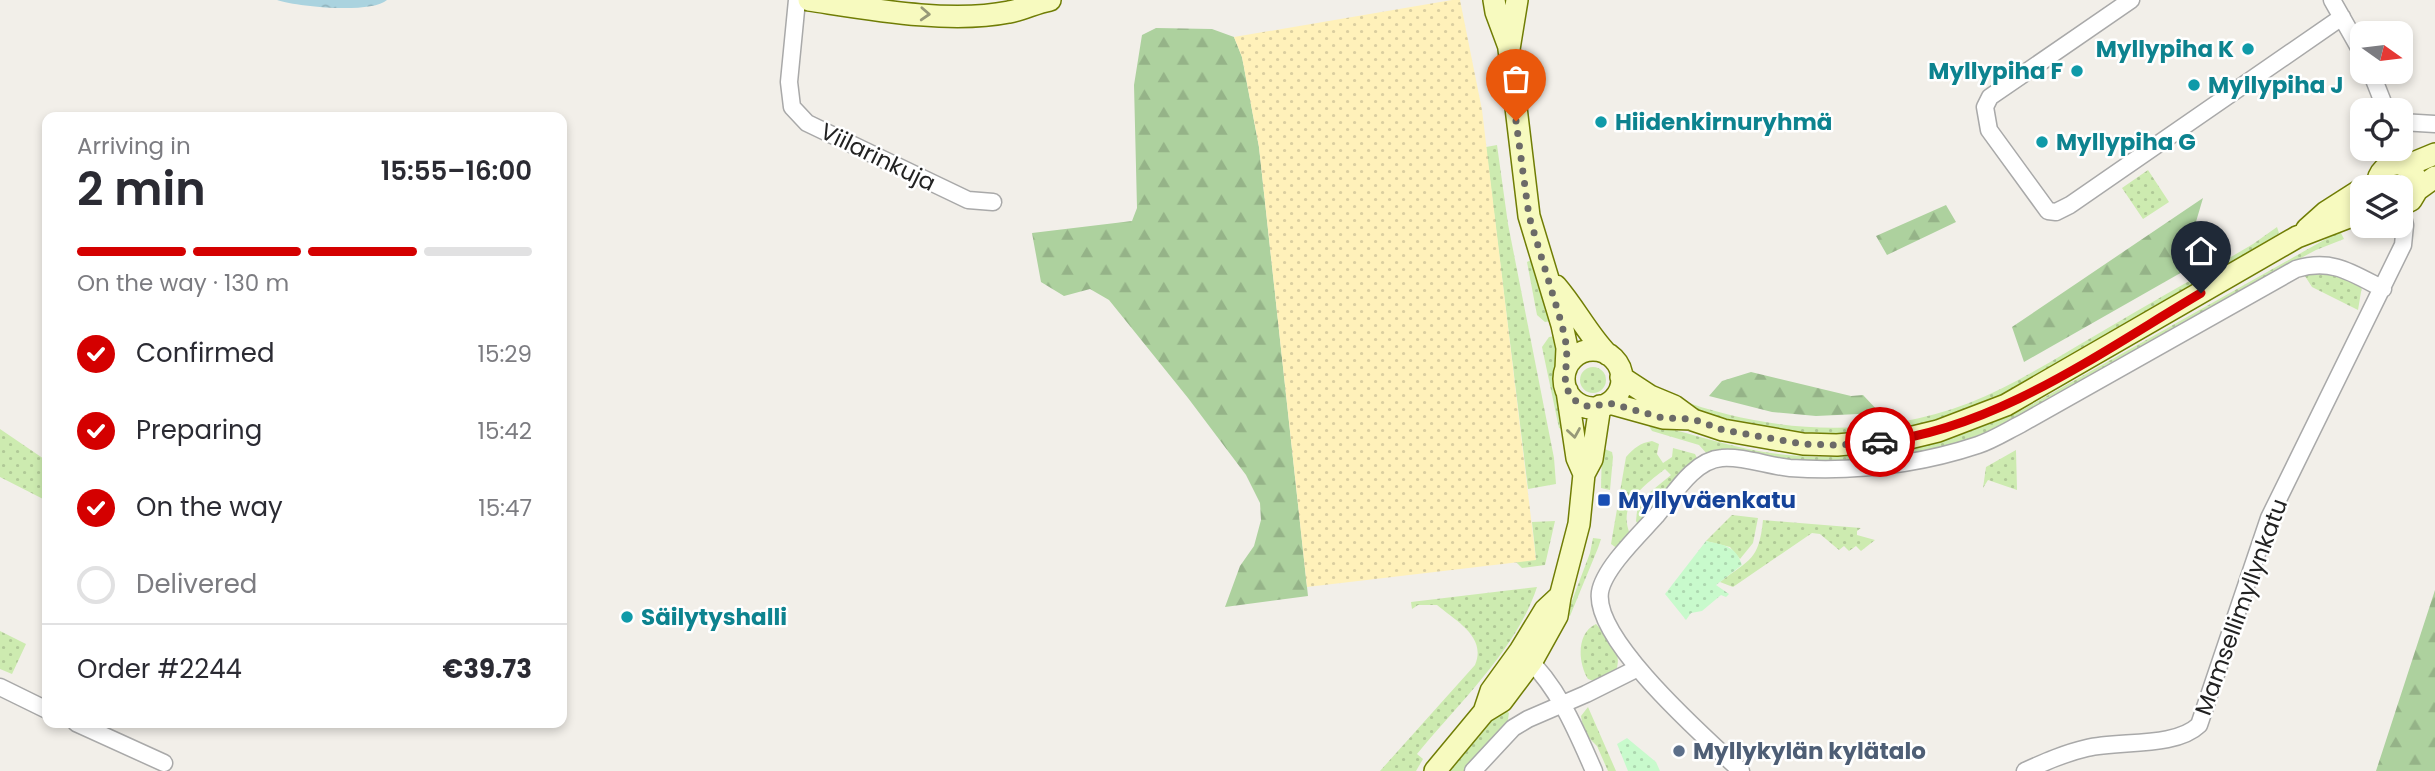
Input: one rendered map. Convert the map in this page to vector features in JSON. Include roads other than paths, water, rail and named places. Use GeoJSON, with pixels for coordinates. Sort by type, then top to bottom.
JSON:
{"type":"FeatureCollection","features":[{"type":"Feature","properties":{"kind":"main road"},"geometry":{"type":"LineString","coordinates":[[808,0],[915,14],[966,16],[1009,12],[1050,0]]}},
{"type":"Feature","properties":{"kind":"main road"},"geometry":{"type":"LineString","coordinates":[[1036,0],[1042,1]]}},
{"type":"Feature","properties":{"kind":"main road"},"geometry":{"type":"LineString","coordinates":[[1494,0],[1509,49],[1529,216],[1550,280],[1567,348],[1564,380],[1577,458],[1584,474]]}},
{"type":"Feature","properties":{"kind":"main road"},"geometry":{"type":"LineString","coordinates":[[1509,49],[1517,0]]}},
{"type":"Feature","properties":{"kind":"main road"},"geometry":{"type":"LineString","coordinates":[[2413,158],[2435,154]]}},
{"type":"Feature","properties":{"kind":"main road"},"geometry":{"type":"LineString","coordinates":[[2379,175],[2396,161]]}},
{"type":"Feature","properties":{"kind":"main road"},"geometry":{"type":"LineString","coordinates":[[2399,161],[2415,174],[2417,190]]}},
{"type":"Feature","properties":{"kind":"main road"},"geometry":{"type":"LineString","coordinates":[[2413,197],[2417,190],[2435,177]]}},
{"type":"Feature","properties":{"kind":"main road"},"geometry":{"type":"LineString","coordinates":[[2297,237],[2326,212],[2350,198]]}},
{"type":"Feature","properties":{"kind":"main road"},"geometry":{"type":"LineString","coordinates":[[1621,377],[1693,419],[1723,430],[1803,444],[1870,443],[1905,439],[1938,431],[2006,405],[2297,237],[2350,217]]}},
{"type":"Feature","properties":{"kind":"main road"},"geometry":{"type":"LineString","coordinates":[[1436,771],[1484,712],[1491,691],[1526,656],[1558,616],[1560,597],[1579,524],[1584,474],[1592,459],[1604,405],[1617,393],[1621,377],[1619,366],[1592,338],[1568,300],[1550,280]]}},
{"type":"Feature","properties":{"kind":"main road"},"geometry":{"type":"LineString","coordinates":[[1566,369],[1571,360],[1586,351],[1597,350],[1607,354]]}},
{"type":"Feature","properties":{"kind":"main road"},"geometry":{"type":"LineString","coordinates":[[1567,391],[1578,404],[1589,407],[1604,405],[1663,418],[1693,419]]}},
{"type":"Feature","properties":{"kind":"street","name":"Viilarinkuja"},"geometry":{"type":"LineString","coordinates":[[797,0],[789,82],[792,107],[807,123],[968,200],[993,202]]}},
{"type":"Feature","properties":{"kind":"street"},"geometry":{"type":"LineString","coordinates":[[2131,0],[1990,97],[1984,107],[1989,130],[2048,211],[2056,212],[2070,205],[2342,17]]}},
{"type":"Feature","properties":{"kind":"street"},"geometry":{"type":"LineString","coordinates":[[2332,0],[2350,31]]}},
{"type":"Feature","properties":{"kind":"street"},"geometry":{"type":"LineString","coordinates":[[2413,123],[2435,124]]}},
{"type":"Feature","properties":{"kind":"street","name":"Mamsellimyllynkatu"},"geometry":{"type":"LineString","coordinates":[[2025,771],[2090,747],[2159,740],[2191,732],[2199,725],[2269,518],[2383,289],[2404,238]]}},
{"type":"Feature","properties":{"kind":"street"},"geometry":{"type":"LineString","coordinates":[[1741,771],[1666,702],[1602,614],[1600,604],[1602,584],[1646,526],[1696,469],[1708,461],[1720,458],[1788,468],[1842,469],[1930,458],[1979,445],[2021,424],[2296,269],[2313,264],[2328,265],[2383,289]]}},
{"type":"Feature","properties":{"kind":"street"},"geometry":{"type":"LineString","coordinates":[[1526,656],[1550,684],[1562,704],[1594,771]]}},
{"type":"Feature","properties":{"kind":"street"},"geometry":{"type":"LineString","coordinates":[[1473,771],[1513,728],[1638,667]]}},
{"type":"Feature","properties":{"kind":"street"},"geometry":{"type":"LineString","coordinates":[[0,687],[42,708]]}},
{"type":"Feature","properties":{"kind":"street"},"geometry":{"type":"LineString","coordinates":[[87,728],[164,763]]}},
{"type":"Feature","properties":{"kind":"water"},"geometry":{"type":"Polygon","coordinates":[[[277,0],[387,0],[366,7],[351,8],[317,7],[277,0]]]}},
{"type":"Feature","properties":{"kind":"place","name":"Myllypiha K"},"geometry":{"type":"Point","coordinates":[2248,49]}},
{"type":"Feature","properties":{"kind":"place","name":"Myllypiha F"},"geometry":{"type":"Point","coordinates":[2077,71]}},
{"type":"Feature","properties":{"kind":"place","name":"Myllypiha J"},"geometry":{"type":"Point","coordinates":[2194,85]}},
{"type":"Feature","properties":{"kind":"place","name":"Hiidenkirnuryhmä"},"geometry":{"type":"Point","coordinates":[1601,122]}},
{"type":"Feature","properties":{"kind":"place","name":"Myllypiha G"},"geometry":{"type":"Point","coordinates":[2042,142]}},
{"type":"Feature","properties":{"kind":"place","name":"Myllyväenkatu"},"geometry":{"type":"Point","coordinates":[1604,500]}},
{"type":"Feature","properties":{"kind":"place","name":"Säilytyshalli"},"geometry":{"type":"Point","coordinates":[627,617]}},
{"type":"Feature","properties":{"kind":"place","name":"Myllykylän kylätalo"},"geometry":{"type":"Point","coordinates":[1679,751]}}]}
